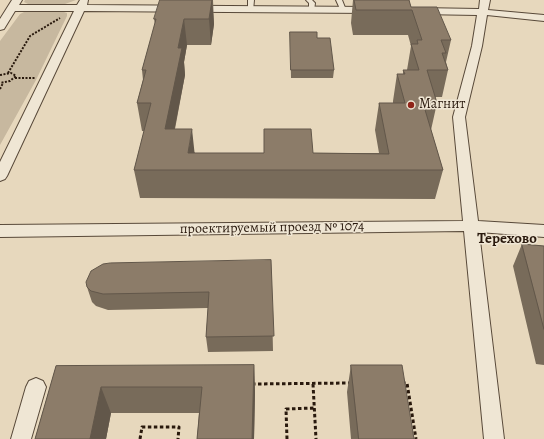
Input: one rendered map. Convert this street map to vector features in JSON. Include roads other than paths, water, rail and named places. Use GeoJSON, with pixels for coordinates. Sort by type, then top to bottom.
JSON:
{"type":"FeatureCollection","features":[{"type":"Feature","properties":{"kind":"street"},"geometry":{"type":"LineString","coordinates":[[0,27],[15,4],[251,5],[312,10],[383,10]]}},
{"type":"Feature","properties":{"kind":"street"},"geometry":{"type":"LineString","coordinates":[[0,176],[82,4]]}},
{"type":"Feature","properties":{"kind":"street"},"geometry":{"type":"LineString","coordinates":[[484,6],[477,46],[459,117],[494,439]]}},
{"type":"Feature","properties":{"kind":"street"},"geometry":{"type":"LineString","coordinates":[[406,11],[484,6],[544,18]]}},
{"type":"Feature","properties":{"kind":"street","name":"проектируемый проезд № 1074"},"geometry":{"type":"LineString","coordinates":[[0,231],[470,226],[544,231]]}},
{"type":"Feature","properties":{"kind":"street"},"geometry":{"type":"LineString","coordinates":[[21,439],[36,387]]}},
{"type":"Feature","properties":{"kind":"lane"},"geometry":{"type":"LineString","coordinates":[[309,0],[312,3],[312,10]]}},
{"type":"Feature","properties":{"kind":"lane"},"geometry":{"type":"LineString","coordinates":[[339,0],[344,10]]}},
{"type":"Feature","properties":{"kind":"place","name":"Магнит"},"geometry":{"type":"Point","coordinates":[411,105]}},
{"type":"Feature","properties":{"kind":"district","name":"Терехово"},"geometry":{"type":"Point","coordinates":[507,239]}}]}
